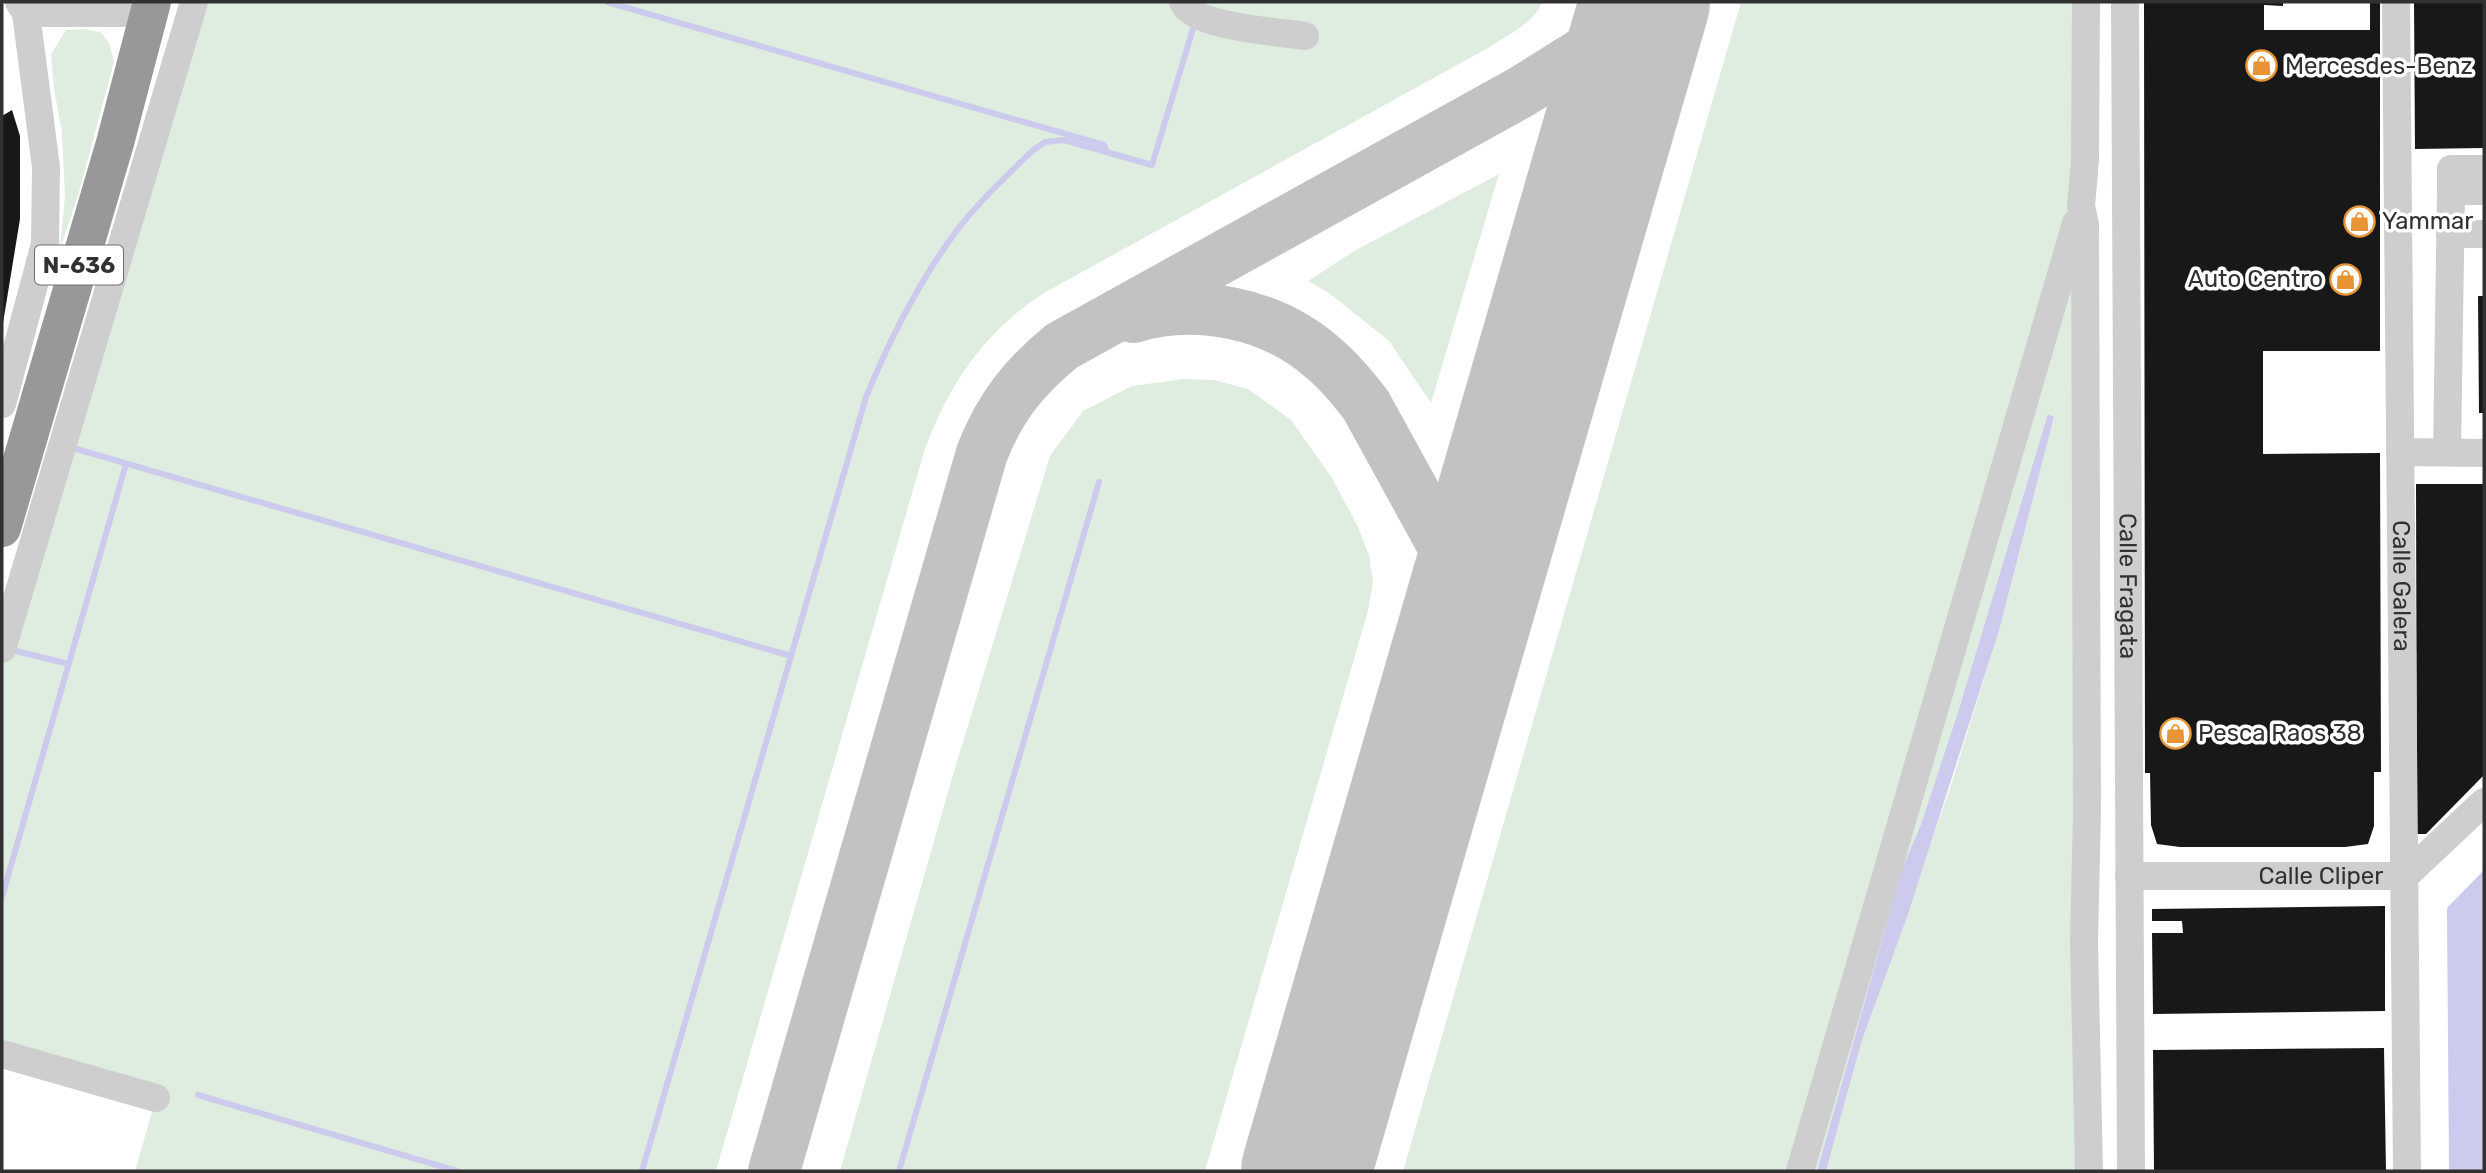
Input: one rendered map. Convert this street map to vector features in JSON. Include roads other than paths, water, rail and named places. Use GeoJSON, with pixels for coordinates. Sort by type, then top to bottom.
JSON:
{"type":"FeatureCollection","features":[{"type":"Feature","properties":{"kind":"highway","name":"N-636"},"geometry":{"type":"LineString","coordinates":[[2,528],[115,143],[150,8]]}},
{"type":"Feature","properties":{"kind":"street"},"geometry":{"type":"LineString","coordinates":[[2,649],[194,2]]}},
{"type":"Feature","properties":{"kind":"street"},"geometry":{"type":"LineString","coordinates":[[1183,2],[1194,14],[1223,23],[1305,36]]}},
{"type":"Feature","properties":{"kind":"street"},"geometry":{"type":"LineString","coordinates":[[1800,1171],[2081,206],[2085,160],[2087,2]]}},
{"type":"Feature","properties":{"kind":"street","name":"Calle Fragata"},"geometry":{"type":"LineString","coordinates":[[2124,2],[2131,1171]]}},
{"type":"Feature","properties":{"kind":"street","name":"Calle Galera"},"geometry":{"type":"LineString","coordinates":[[2396,2],[2407,1171]]}},
{"type":"Feature","properties":{"kind":"street"},"geometry":{"type":"LineString","coordinates":[[3,388],[45,244],[46,167],[22,7],[150,8]]}},
{"type":"Feature","properties":{"kind":"street"},"geometry":{"type":"LineString","coordinates":[[2447,453],[2451,169],[2484,169]]}},
{"type":"Feature","properties":{"kind":"street"},"geometry":{"type":"LineString","coordinates":[[2451,191],[2484,191]]}},
{"type":"Feature","properties":{"kind":"street"},"geometry":{"type":"LineString","coordinates":[[2081,206],[2085,225],[2087,811],[2084,942],[2089,1171]]}},
{"type":"Feature","properties":{"kind":"street"},"geometry":{"type":"LineString","coordinates":[[2450,234],[2484,234]]}},
{"type":"Feature","properties":{"kind":"street"},"geometry":{"type":"LineString","coordinates":[[2400,452],[2484,453]]}},
{"type":"Feature","properties":{"kind":"street","name":"Calle Cliper"},"geometry":{"type":"LineString","coordinates":[[2129,876],[2404,876],[2484,802]]}},
{"type":"Feature","properties":{"kind":"street"},"geometry":{"type":"LineString","coordinates":[[2,1054],[156,1098]]}},
{"type":"Feature","properties":{"kind":"water"},"geometry":{"type":"Polygon","coordinates":[[[2048,414],[2054,417],[1999,631],[1908,914],[1862,1040],[1826,1171],[1817,1171],[1902,869],[1921,824],[1958,712],[2048,414]]]}},
{"type":"Feature","properties":{"kind":"water"},"geometry":{"type":"Polygon","coordinates":[[[2484,870],[2484,1171],[2449,1171],[2447,908],[2484,870]]]}},
{"type":"Feature","properties":{"kind":"waterway"},"geometry":{"type":"LineString","coordinates":[[607,2],[1104,145],[1107,152]]}},
{"type":"Feature","properties":{"kind":"waterway"},"geometry":{"type":"LineString","coordinates":[[642,1171],[866,397],[895,333],[928,272],[964,222],[992,190],[1045,142],[1064,140],[1152,165],[1195,22]]}},
{"type":"Feature","properties":{"kind":"waterway"},"geometry":{"type":"LineString","coordinates":[[73,448],[791,656]]}},
{"type":"Feature","properties":{"kind":"waterway"},"geometry":{"type":"LineString","coordinates":[[2,897],[126,464]]}},
{"type":"Feature","properties":{"kind":"waterway"},"geometry":{"type":"LineString","coordinates":[[899,1171],[1099,482]]}},
{"type":"Feature","properties":{"kind":"waterway"},"geometry":{"type":"LineString","coordinates":[[12,650],[69,664]]}},
{"type":"Feature","properties":{"kind":"waterway"},"geometry":{"type":"LineString","coordinates":[[198,1095],[457,1171]]}},
{"type":"Feature","properties":{"kind":"place","name":"Mercesdes-Benz"},"geometry":{"type":"Point","coordinates":[2262,66]}},
{"type":"Feature","properties":{"kind":"place","name":"Yammar"},"geometry":{"type":"Point","coordinates":[2359,221]}},
{"type":"Feature","properties":{"kind":"place","name":"Auto Centro"},"geometry":{"type":"Point","coordinates":[2346,279]}},
{"type":"Feature","properties":{"kind":"place","name":"Pesca Raos 38"},"geometry":{"type":"Point","coordinates":[2175,733]}}]}
